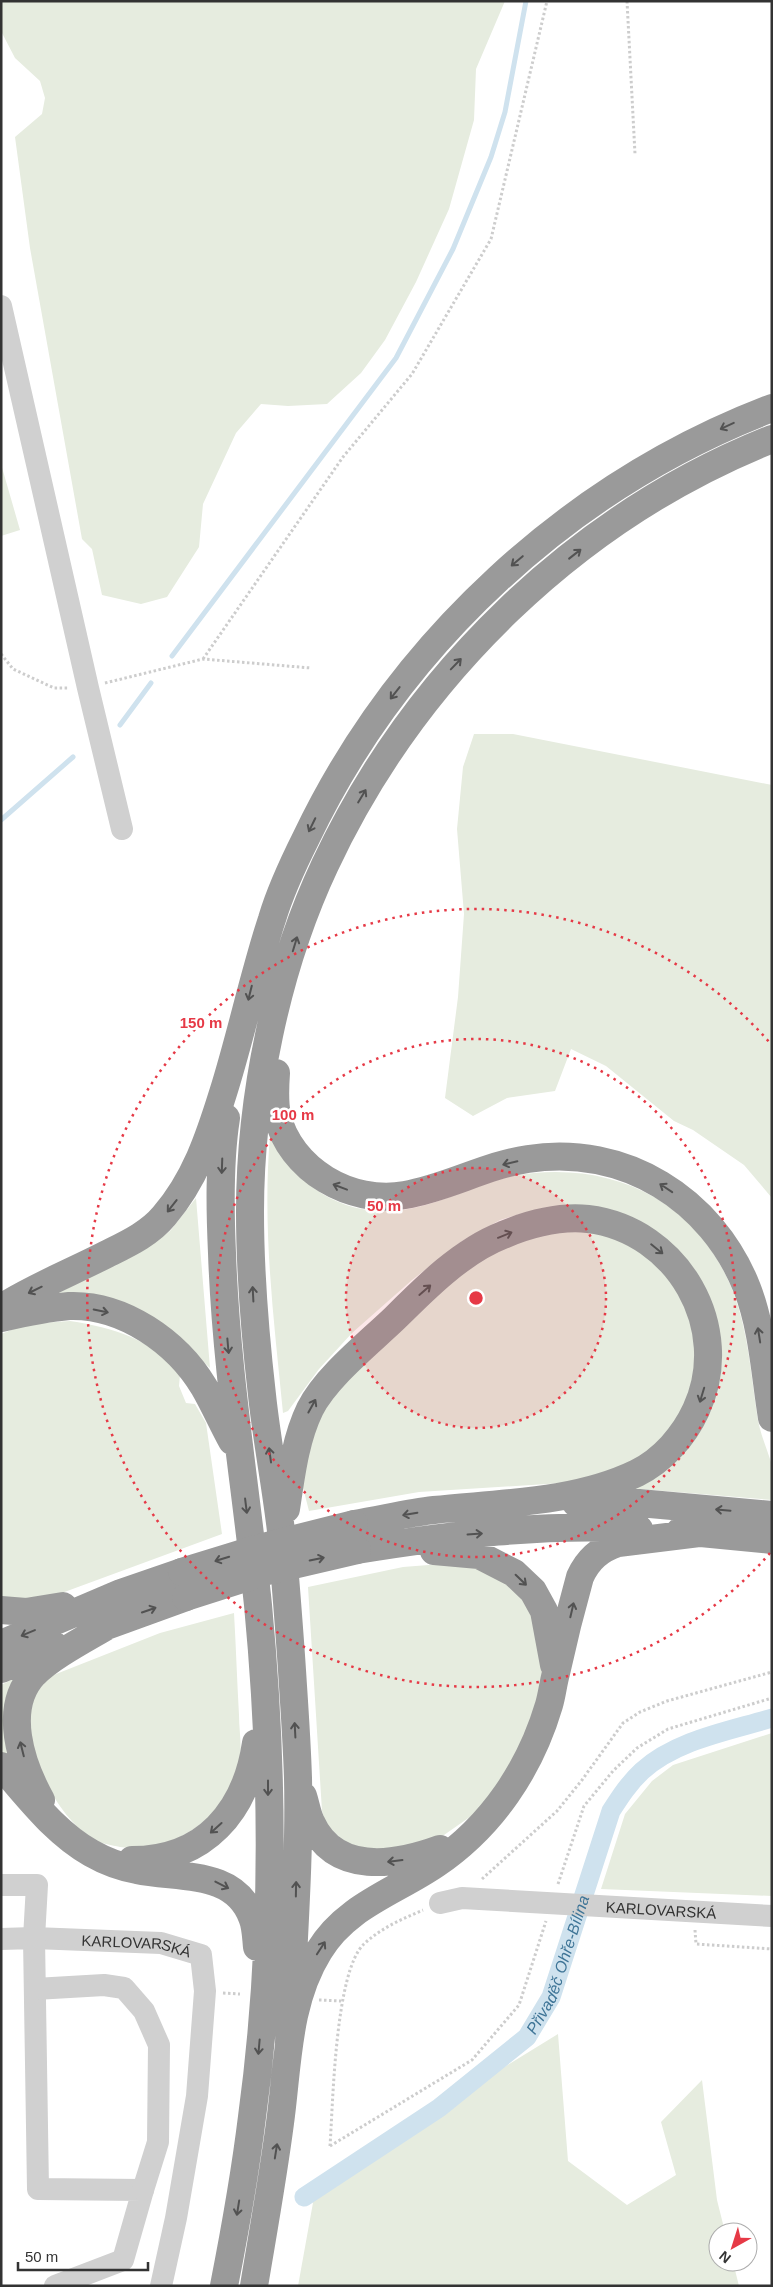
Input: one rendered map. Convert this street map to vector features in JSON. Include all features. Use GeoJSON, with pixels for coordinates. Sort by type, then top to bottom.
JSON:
{"type":"FeatureCollection","features":[{"type":"Feature","properties":{"kind":"highway"},"geometry":{"type":"LineString","coordinates":[[1,1308],[134,1241],[162,1220],[194,1173],[207,1143],[236,1049],[252,984],[272,916],[311,826],[323,802],[354,752],[386,705],[425,654],[469,607],[515,563],[569,520],[621,484],[680,448],[772,408]]}},
{"type":"Feature","properties":{"kind":"highway"},"geometry":{"type":"LineString","coordinates":[[290,2043],[296,1907],[298,1779],[281,1538],[261,1386],[253,1294],[250,1210],[254,1130],[266,1054],[281,990],[305,912],[324,867],[352,813],[410,721],[446,674],[535,584],[588,543],[640,507],[689,478],[772,439]]}},
{"type":"Feature","properties":{"kind":"highway"},"geometry":{"type":"LineString","coordinates":[[281,990],[275,1094],[277,1115],[291,1146],[316,1173],[333,1185],[363,1195],[396,1197],[422,1191],[489,1168],[528,1159],[559,1156],[592,1159],[626,1167],[662,1184],[691,1206],[708,1223],[734,1258],[747,1289],[757,1323],[772,1418]]}},
{"type":"Feature","properties":{"kind":"highway"},"geometry":{"type":"LineString","coordinates":[[224,2286],[238,2214],[252,2115],[269,1907],[268,1780],[264,1687],[258,1604],[224,1308],[220,1214],[224,1132],[236,1049]]}},
{"type":"Feature","properties":{"kind":"highway"},"geometry":{"type":"LineString","coordinates":[[1,1610],[41,1611],[121,1593],[267,1571],[355,1537],[431,1511],[510,1503],[580,1492],[606,1486],[638,1472],[654,1462],[681,1435],[699,1403],[708,1366],[706,1328],[701,1310],[689,1284],[672,1261],[642,1237],[624,1228],[587,1219],[568,1218],[530,1226],[500,1236],[462,1258],[420,1293],[326,1386],[311,1407],[300,1434],[281,1538]]}},
{"type":"Feature","properties":{"kind":"highway"},"geometry":{"type":"LineString","coordinates":[[1,1318],[71,1306],[105,1311],[143,1326],[166,1342],[186,1363],[203,1386],[240,1458]]}},
{"type":"Feature","properties":{"kind":"highway"},"geometry":{"type":"LineString","coordinates":[[510,1503],[639,1504],[772,1515]]}},
{"type":"Feature","properties":{"kind":"highway"},"geometry":{"type":"LineString","coordinates":[[355,1537],[444,1536],[543,1529],[634,1528],[772,1540]]}},
{"type":"Feature","properties":{"kind":"highway"},"geometry":{"type":"LineString","coordinates":[[254,2286],[277,2142],[294,2014],[309,1968],[329,1936],[358,1909],[437,1863],[486,1820],[518,1779],[532,1752],[550,1703],[580,1577],[590,1560],[603,1550],[618,1543],[699,1533]]}},
{"type":"Feature","properties":{"kind":"highway"},"geometry":{"type":"LineString","coordinates":[[355,1537],[479,1555],[497,1562],[514,1574],[533,1592],[544,1611],[556,1674]]}},
{"type":"Feature","properties":{"kind":"highway"},"geometry":{"type":"LineString","coordinates":[[68,1838],[46,1810],[28,1772],[17,1730],[18,1702],[29,1680],[44,1666],[112,1623],[184,1584]]}},
{"type":"Feature","properties":{"kind":"highway"},"geometry":{"type":"LineString","coordinates":[[1,1644],[121,1593]]}},
{"type":"Feature","properties":{"kind":"highway"},"geometry":{"type":"LineString","coordinates":[[1,1669],[112,1623]]}},
{"type":"Feature","properties":{"kind":"highway"},"geometry":{"type":"LineString","coordinates":[[91,1853],[125,1860],[159,1858],[192,1846],[220,1825],[232,1812],[248,1781],[253,1764],[264,1687]]}},
{"type":"Feature","properties":{"kind":"highway"},"geometry":{"type":"LineString","coordinates":[[1,1766],[32,1802],[68,1838],[91,1853],[111,1863],[136,1870],[213,1880],[232,1890],[246,1904],[253,1920],[263,1998]]}},
{"type":"Feature","properties":{"kind":"highway"},"geometry":{"type":"LineString","coordinates":[[298,1779],[311,1822],[316,1832],[332,1848],[357,1861],[387,1862],[407,1860],[427,1854],[449,1845],[486,1820]]}},
{"type":"Feature","properties":{"kind":"street"},"geometry":{"type":"LineString","coordinates":[[1,306],[122,829]]}},
{"type":"Feature","properties":{"kind":"street"},"geometry":{"type":"LineString","coordinates":[[1,1886],[37,1885],[34,1938],[38,2189],[143,2190]]}},
{"type":"Feature","properties":{"kind":"street","name":"KARLOVARSKÁ"},"geometry":{"type":"LineString","coordinates":[[440,1903],[462,1898],[551,1905],[772,1916]]}},
{"type":"Feature","properties":{"kind":"street","name":"KARLOVARSKÁ"},"geometry":{"type":"LineString","coordinates":[[1,1939],[34,1938],[161,1942],[201,1954],[205,1991],[196,2096],[176,2218],[161,2286]]}},
{"type":"Feature","properties":{"kind":"street"},"geometry":{"type":"LineString","coordinates":[[35,1989],[104,1985],[124,1988],[144,2011],[159,2045],[158,2142],[123,2260],[55,2286]]}},
{"type":"Feature","properties":{"kind":"path"},"geometry":{"type":"LineString","coordinates":[[203,659],[343,457],[412,374],[491,240],[547,1]]}},
{"type":"Feature","properties":{"kind":"path"},"geometry":{"type":"LineString","coordinates":[[627,1],[634,154]]}},
{"type":"Feature","properties":{"kind":"path"},"geometry":{"type":"LineString","coordinates":[[1,654],[13,669],[54,688],[88,688],[203,659],[311,668]]}},
{"type":"Feature","properties":{"kind":"path"},"geometry":{"type":"LineString","coordinates":[[462,1898],[557,1811],[582,1780],[622,1723],[640,1712],[667,1701],[772,1672]]}},
{"type":"Feature","properties":{"kind":"path"},"geometry":{"type":"LineString","coordinates":[[440,1903],[391,1924],[362,1945],[349,1970],[341,2002],[330,2146],[472,2060],[519,2005],[584,1806],[619,1765],[637,1748],[668,1729],[772,1698]]}},
{"type":"Feature","properties":{"kind":"path"},"geometry":{"type":"LineString","coordinates":[[693,1912],[696,1944],[772,1949]]}},
{"type":"Feature","properties":{"kind":"path"},"geometry":{"type":"LineString","coordinates":[[318,2000],[341,2002]]}},
{"type":"Feature","properties":{"kind":"shaded area"},"geometry":{"type":"Polygon","coordinates":[[[1,1],[505,1],[476,69],[474,120],[449,209],[416,282],[385,340],[361,373],[327,404],[288,406],[261,404],[236,433],[203,504],[199,547],[167,597],[141,604],[102,595],[92,549],[82,539],[30,248],[15,137],[42,114],[45,98],[40,81],[15,58],[1,31],[1,1]]]}},
{"type":"Feature","properties":{"kind":"shaded area"},"geometry":{"type":"Polygon","coordinates":[[[1,464],[20,530],[1,536],[1,464]]]}},
{"type":"Feature","properties":{"kind":"shaded area"},"geometry":{"type":"Polygon","coordinates":[[[474,734],[513,734],[772,785],[772,1198],[744,1165],[693,1130],[674,1121],[606,1066],[571,1049],[555,1091],[507,1098],[473,1116],[445,1098],[458,997],[464,914],[457,829],[463,767],[474,734]]]}},
{"type":"Feature","properties":{"kind":"shaded area"},"geometry":{"type":"Polygon","coordinates":[[[270,1136],[290,1166],[316,1189],[346,1205],[363,1209],[382,1211],[402,1210],[439,1201],[514,1176],[567,1172],[599,1176],[628,1185],[655,1198],[680,1215],[701,1237],[720,1263],[739,1308],[758,1420],[771,1462],[772,1500],[628,1488],[689,1442],[703,1288],[567,1208],[520,1214],[500,1220],[462,1241],[412,1280],[352,1333],[319,1369],[288,1411],[283,1413],[268,1240],[267,1206],[270,1136]]]}},
{"type":"Feature","properties":{"kind":"shaded area"},"geometry":{"type":"Polygon","coordinates":[[[196,1198],[210,1368],[170,1331],[102,1298],[58,1293],[142,1251],[170,1231],[196,1198]]]}},
{"type":"Feature","properties":{"kind":"shaded area"},"geometry":{"type":"Polygon","coordinates":[[[586,1229],[636,1246],[675,1282],[696,1330],[695,1382],[673,1429],[634,1463],[578,1482],[419,1492],[309,1511],[301,1480],[310,1437],[334,1392],[468,1267],[504,1245],[533,1235],[586,1229]]]}},
{"type":"Feature","properties":{"kind":"shaded area"},"geometry":{"type":"Polygon","coordinates":[[[70,1321],[102,1327],[131,1337],[157,1352],[180,1375],[179,1386],[186,1403],[195,1404],[206,1423],[222,1534],[40,1601],[1,1599],[1,1334],[26,1324],[70,1321]]]}},
{"type":"Feature","properties":{"kind":"shaded area"},"geometry":{"type":"Polygon","coordinates":[[[454,1563],[476,1566],[507,1583],[523,1599],[533,1615],[544,1673],[539,1700],[508,1773],[477,1812],[444,1835],[423,1843],[374,1851],[346,1843],[326,1825],[322,1811],[308,1587],[403,1567],[454,1563]]]}},
{"type":"Feature","properties":{"kind":"shaded area"},"geometry":{"type":"Polygon","coordinates":[[[234,1613],[241,1755],[239,1767],[226,1794],[216,1809],[204,1821],[189,1832],[156,1846],[120,1847],[95,1840],[81,1830],[68,1816],[46,1782],[32,1743],[31,1707],[36,1694],[51,1676],[160,1633],[234,1613]]]}},
{"type":"Feature","properties":{"kind":"shaded area"},"geometry":{"type":"Polygon","coordinates":[[[17,1677],[15,1768],[1,1757],[1,1685],[17,1677]]]}},
{"type":"Feature","properties":{"kind":"shaded area"},"geometry":{"type":"Polygon","coordinates":[[[772,1733],[772,1896],[601,1889],[625,1814],[652,1781],[673,1765],[772,1733]]]}},
{"type":"Feature","properties":{"kind":"shaded area"},"geometry":{"type":"Polygon","coordinates":[[[558,2034],[568,2161],[627,2205],[676,2175],[661,2122],[702,2080],[717,2200],[722,2222],[708,2222],[708,2272],[736,2272],[739,2286],[298,2286],[316,2186],[558,2034]]]}},
{"type":"Feature","properties":{"kind":"waterway"},"geometry":{"type":"LineString","coordinates":[[172,656],[396,358],[453,249],[491,157],[505,112],[526,1]]}},
{"type":"Feature","properties":{"kind":"waterway"},"geometry":{"type":"LineString","coordinates":[[120,725],[151,683]]}},
{"type":"Feature","properties":{"kind":"waterway"},"geometry":{"type":"LineString","coordinates":[[1,820],[73,757]]}},
{"type":"Feature","properties":{"kind":"waterway","name":"Přivaděč Ohře-Bílina"},"geometry":{"type":"LineString","coordinates":[[304,2197],[439,2108],[527,2037],[551,1997],[611,1811],[637,1776],[656,1760],[687,1744],[721,1732],[772,1718]]}}]}
